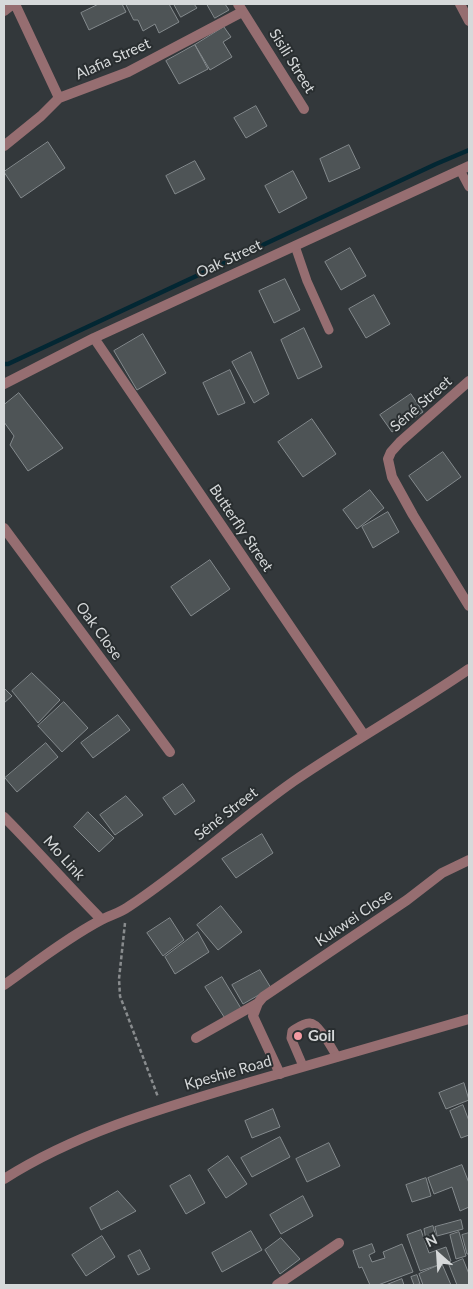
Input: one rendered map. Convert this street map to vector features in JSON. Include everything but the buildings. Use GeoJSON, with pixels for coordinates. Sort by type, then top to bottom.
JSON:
{"type":"FeatureCollection","features":[{"type":"Feature","properties":{"kind":"street"},"geometry":{"type":"LineString","coordinates":[[4,10],[14,4],[59,98]]}},
{"type":"Feature","properties":{"kind":"street"},"geometry":{"type":"LineString","coordinates":[[460,4],[469,21]]}},
{"type":"Feature","properties":{"kind":"street","name":"Alafia Street"},"geometry":{"type":"LineString","coordinates":[[4,146],[41,116],[59,98],[128,72],[240,8]]}},
{"type":"Feature","properties":{"kind":"street","name":"Sisili Street"},"geometry":{"type":"LineString","coordinates":[[240,8],[304,109]]}},
{"type":"Feature","properties":{"kind":"street","name":"Oak Street"},"geometry":{"type":"LineString","coordinates":[[4,384],[94,338],[465,168]]}},
{"type":"Feature","properties":{"kind":"street","name":"Butterfly Street"},"geometry":{"type":"LineString","coordinates":[[94,338],[364,735]]}},
{"type":"Feature","properties":{"kind":"street","name":"Séné Street"},"geometry":{"type":"LineString","coordinates":[[469,382],[400,442],[391,452],[388,459],[392,476],[413,515],[469,606]]}},
{"type":"Feature","properties":{"kind":"street","name":"Oak Close"},"geometry":{"type":"LineString","coordinates":[[4,528],[170,752]]}},
{"type":"Feature","properties":{"kind":"street","name":"Séné Street"},"geometry":{"type":"LineString","coordinates":[[4,986],[62,944],[101,919],[126,909],[294,781],[469,670]]}},
{"type":"Feature","properties":{"kind":"street","name":"Mo Link"},"geometry":{"type":"LineString","coordinates":[[4,817],[101,919]]}},
{"type":"Feature","properties":{"kind":"street","name":"Kukwei Close"},"geometry":{"type":"LineString","coordinates":[[196,1038],[258,1003],[263,997],[408,900],[442,873],[469,860]]}},
{"type":"Feature","properties":{"kind":"street"},"geometry":{"type":"LineString","coordinates":[[258,1003],[253,1016],[280,1074]]}},
{"type":"Feature","properties":{"kind":"street","name":"Kpeshie Road"},"geometry":{"type":"LineString","coordinates":[[4,1179],[61,1147],[95,1132],[162,1108],[469,1019]]}},
{"type":"Feature","properties":{"kind":"street"},"geometry":{"type":"LineString","coordinates":[[277,1285],[339,1243]]}},
{"type":"Feature","properties":{"kind":"lane"},"geometry":{"type":"LineString","coordinates":[[465,168],[469,187]]}},
{"type":"Feature","properties":{"kind":"lane"},"geometry":{"type":"LineString","coordinates":[[295,246],[307,281],[329,330]]}},
{"type":"Feature","properties":{"kind":"lane"},"geometry":{"type":"LineString","coordinates":[[303,1066],[291,1038],[292,1031],[310,1022],[317,1026],[337,1057]]}},
{"type":"Feature","properties":{"kind":"path"},"geometry":{"type":"LineString","coordinates":[[126,909],[119,979],[120,996],[162,1108]]}},
{"type":"Feature","properties":{"kind":"waterway"},"geometry":{"type":"LineString","coordinates":[[4,364],[8,364],[469,150]]}},
{"type":"Feature","properties":{"kind":"place","name":"Goil"},"geometry":{"type":"Point","coordinates":[298,1036]}}]}
